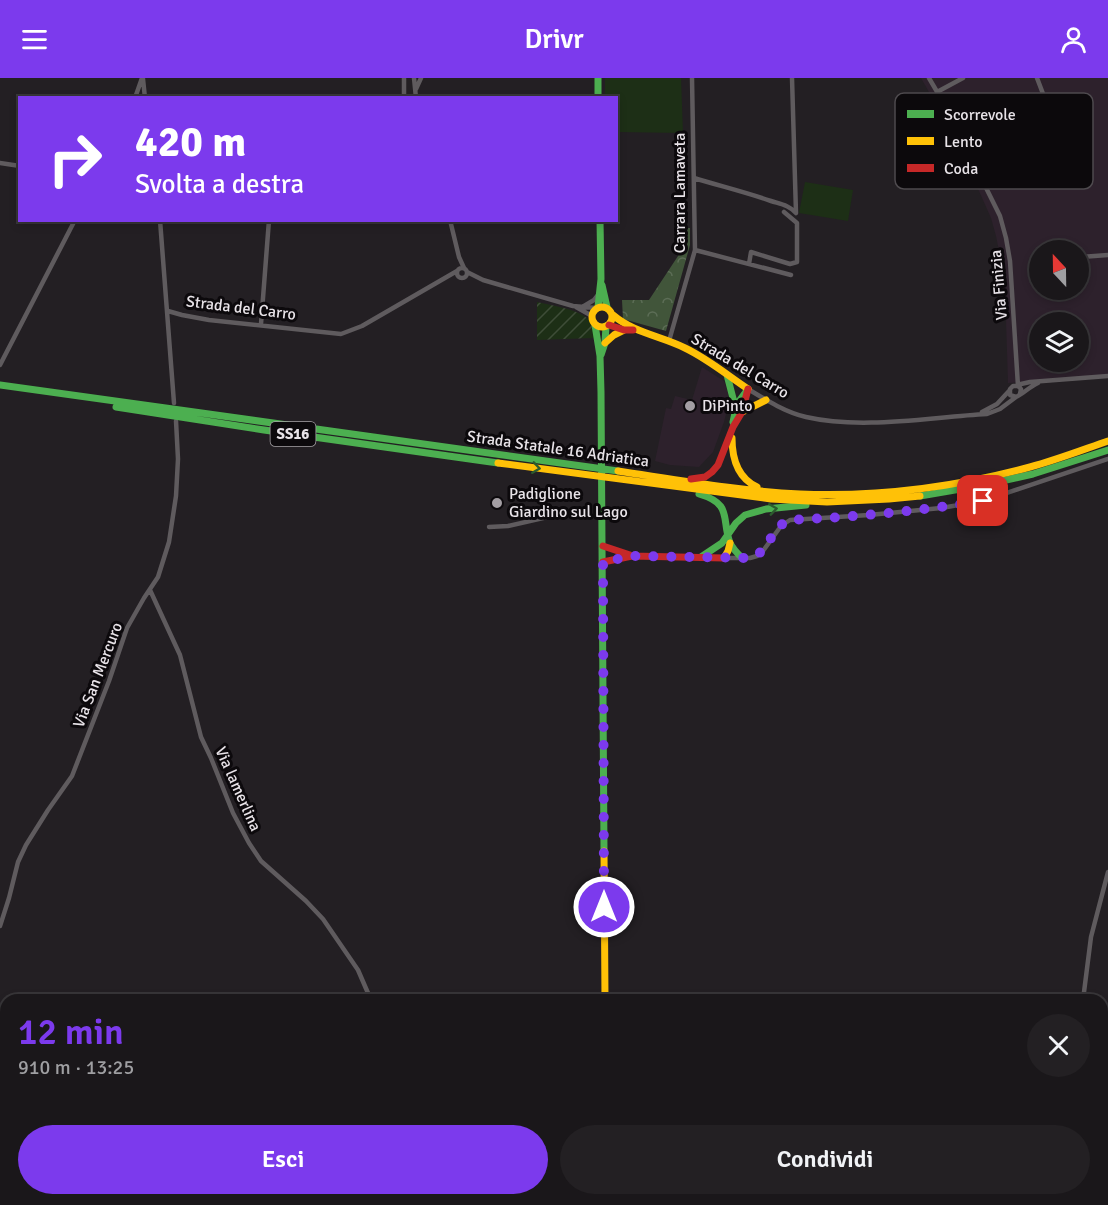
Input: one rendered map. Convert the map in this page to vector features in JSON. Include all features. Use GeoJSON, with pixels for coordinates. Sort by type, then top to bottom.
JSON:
{"type":"FeatureCollection","features":[{"type":"Feature","properties":{"kind":"main road"},"geometry":{"type":"LineString","coordinates":[[598,78],[598,96]]}},
{"type":"Feature","properties":{"kind":"main road"},"geometry":{"type":"LineString","coordinates":[[600,222],[601,279],[597,308],[592,316],[596,324],[600,356],[605,994]]}},
{"type":"Feature","properties":{"kind":"main road"},"geometry":{"type":"LineString","coordinates":[[600,356],[605,343],[607,326],[613,315],[607,307],[601,279]]}},
{"type":"Feature","properties":{"kind":"main road"},"geometry":{"type":"LineString","coordinates":[[597,308],[607,307]]}},
{"type":"Feature","properties":{"kind":"main road","name":"Strada del Carro"},"geometry":{"type":"LineString","coordinates":[[613,315],[638,330],[669,341],[703,358],[747,389]]}},
{"type":"Feature","properties":{"kind":"main road"},"geometry":{"type":"LineString","coordinates":[[596,324],[600,327],[607,326]]}},
{"type":"Feature","properties":{"kind":"main road","name":"Strada del Carro"},"geometry":{"type":"LineString","coordinates":[[607,326],[638,330]]}},
{"type":"Feature","properties":{"kind":"main road"},"geometry":{"type":"LineString","coordinates":[[605,343],[624,330]]}},
{"type":"Feature","properties":{"kind":"main road"},"geometry":{"type":"LineString","coordinates":[[727,375],[738,410]]}},
{"type":"Feature","properties":{"kind":"main road","name":"Strada Statale 16 Adriatica"},"geometry":{"type":"LineString","coordinates":[[0,385],[325,432],[585,466],[623,476]]}},
{"type":"Feature","properties":{"kind":"main road"},"geometry":{"type":"LineString","coordinates":[[665,482],[705,477],[712,472],[718,465],[747,389]]}},
{"type":"Feature","properties":{"kind":"main road","name":"Strada Statale 16 Adriatica"},"geometry":{"type":"LineString","coordinates":[[0,391],[586,475],[623,476],[771,499],[827,502],[889,499],[984,485],[1033,474],[1108,450]]}},
{"type":"Feature","properties":{"kind":"main road"},"geometry":{"type":"LineString","coordinates":[[738,410],[766,400]]}},
{"type":"Feature","properties":{"kind":"main road"},"geometry":{"type":"LineString","coordinates":[[733,427],[731,446],[741,475],[750,485],[771,492]]}},
{"type":"Feature","properties":{"kind":"main road","name":"Strada Statale 16 Adriatica"},"geometry":{"type":"LineString","coordinates":[[665,482],[828,495],[887,492],[983,478],[1030,467],[1108,441]]}},
{"type":"Feature","properties":{"kind":"main road"},"geometry":{"type":"LineString","coordinates":[[603,562],[632,556],[724,558],[727,541],[726,514],[718,502],[665,482]]}},
{"type":"Feature","properties":{"kind":"main road"},"geometry":{"type":"LineString","coordinates":[[701,557],[727,541],[738,521],[752,512],[827,502]]}},
{"type":"Feature","properties":{"kind":"main road"},"geometry":{"type":"LineString","coordinates":[[727,541],[742,558]]}},
{"type":"Feature","properties":{"kind":"main road"},"geometry":{"type":"LineString","coordinates":[[603,546],[632,556]]}},
{"type":"Feature","properties":{"kind":"street"},"geometry":{"type":"LineString","coordinates":[[136,96],[142,78]]}},
{"type":"Feature","properties":{"kind":"street"},"geometry":{"type":"LineString","coordinates":[[142,78],[145,96]]}},
{"type":"Feature","properties":{"kind":"street"},"geometry":{"type":"LineString","coordinates":[[404,78],[404,96]]}},
{"type":"Feature","properties":{"kind":"street"},"geometry":{"type":"LineString","coordinates":[[414,78],[416,96]]}},
{"type":"Feature","properties":{"kind":"street"},"geometry":{"type":"LineString","coordinates":[[416,89],[421,78]]}},
{"type":"Feature","properties":{"kind":"street","name":"Carrara Lamaveta"},"geometry":{"type":"LineString","coordinates":[[669,341],[695,250],[692,78]]}},
{"type":"Feature","properties":{"kind":"street"},"geometry":{"type":"LineString","coordinates":[[694,178],[742,190],[788,206],[796,213],[792,78]]}},
{"type":"Feature","properties":{"kind":"street","name":"Via Finizia"},"geometry":{"type":"LineString","coordinates":[[929,78],[937,92]]}},
{"type":"Feature","properties":{"kind":"street"},"geometry":{"type":"LineString","coordinates":[[937,92],[963,78]]}},
{"type":"Feature","properties":{"kind":"street"},"geometry":{"type":"LineString","coordinates":[[1037,78],[1043,93]]}},
{"type":"Feature","properties":{"kind":"street"},"geometry":{"type":"LineString","coordinates":[[0,163],[18,165]]}},
{"type":"Feature","properties":{"kind":"street","name":"Via Finizia"},"geometry":{"type":"LineString","coordinates":[[987,189],[1000,216],[1010,261],[1018,387]]}},
{"type":"Feature","properties":{"kind":"street"},"geometry":{"type":"LineString","coordinates":[[749,264],[751,252],[790,264],[796,262],[797,223],[784,212]]}},
{"type":"Feature","properties":{"kind":"street"},"geometry":{"type":"LineString","coordinates":[[0,365],[74,222]]}},
{"type":"Feature","properties":{"kind":"street"},"geometry":{"type":"LineString","coordinates":[[160,222],[174,403]]}},
{"type":"Feature","properties":{"kind":"street"},"geometry":{"type":"LineString","coordinates":[[261,324],[269,222]]}},
{"type":"Feature","properties":{"kind":"street"},"geometry":{"type":"LineString","coordinates":[[450,222],[462,270],[461,277],[466,276],[462,270]]}},
{"type":"Feature","properties":{"kind":"street"},"geometry":{"type":"LineString","coordinates":[[695,250],[791,275]]}},
{"type":"Feature","properties":{"kind":"street"},"geometry":{"type":"LineString","coordinates":[[1089,256],[1108,255]]}},
{"type":"Feature","properties":{"kind":"street","name":"Strada del Carro"},"geometry":{"type":"LineString","coordinates":[[168,311],[209,320],[341,334],[362,326],[462,270],[483,280]]}},
{"type":"Feature","properties":{"kind":"street","name":"Strada del Carro"},"geometry":{"type":"LineString","coordinates":[[442,280],[461,277],[483,280],[573,306],[592,316]]}},
{"type":"Feature","properties":{"kind":"street"},"geometry":{"type":"LineString","coordinates":[[583,306],[598,296]]}},
{"type":"Feature","properties":{"kind":"street","name":"Strada del Carro"},"geometry":{"type":"LineString","coordinates":[[573,306],[597,308]]}},
{"type":"Feature","properties":{"kind":"street","name":"Via Finizia"},"geometry":{"type":"LineString","coordinates":[[1010,389],[1016,364]]}},
{"type":"Feature","properties":{"kind":"street","name":"Strada del Carro"},"geometry":{"type":"LineString","coordinates":[[1018,387],[1026,383],[1108,376]]}},
{"type":"Feature","properties":{"kind":"street","name":"Strada del Carro"},"geometry":{"type":"LineString","coordinates":[[747,389],[766,400],[804,416],[839,422],[895,421],[987,414],[1000,409],[1040,382]]}},
{"type":"Feature","properties":{"kind":"street"},"geometry":{"type":"LineString","coordinates":[[1014,386],[1018,387],[1021,389],[1018,396],[1011,396],[1010,389],[1014,386]]}},
{"type":"Feature","properties":{"kind":"street","name":"Strada del Carro"},"geometry":{"type":"LineString","coordinates":[[974,415],[997,404],[1010,389]]}},
{"type":"Feature","properties":{"kind":"street","name":"Via San Mercuro"},"geometry":{"type":"LineString","coordinates":[[0,926],[18,862],[42,819],[72,776],[127,628],[158,577],[169,542],[176,496],[178,459],[176,421]]}},
{"type":"Feature","properties":{"kind":"street"},"geometry":{"type":"LineString","coordinates":[[724,558],[757,556],[781,526],[790,520],[941,508],[983,501],[1108,459]]}},
{"type":"Feature","properties":{"kind":"street"},"geometry":{"type":"LineString","coordinates":[[489,527],[508,526],[587,508]]}},
{"type":"Feature","properties":{"kind":"street","name":"Via lamerlina"},"geometry":{"type":"LineString","coordinates":[[150,590],[180,655],[201,737],[233,813],[249,843],[261,861],[323,920],[358,970],[368,994]]}},
{"type":"Feature","properties":{"kind":"street"},"geometry":{"type":"LineString","coordinates":[[1084,994],[1091,937],[1108,872]]}},
{"type":"Feature","properties":{"kind":"shaded area"},"geometry":{"type":"Polygon","coordinates":[[[921,78],[1108,78],[1108,377],[1008,383],[1002,265],[996,236],[978,189],[1093,189],[1093,93],[930,93],[921,78]]]}},
{"type":"Feature","properties":{"kind":"shaded area"},"geometry":{"type":"Polygon","coordinates":[[[702,367],[724,381],[728,393],[724,422],[713,452],[699,467],[670,465],[655,461],[666,408],[671,409],[675,396],[692,400],[702,367]]]}},
{"type":"Feature","properties":{"kind":"green space"},"geometry":{"type":"Polygon","coordinates":[[[605,78],[681,78],[683,133],[618,132],[618,96],[605,96],[605,78]]]}},
{"type":"Feature","properties":{"kind":"green space"},"geometry":{"type":"Polygon","coordinates":[[[805,182],[853,190],[848,221],[799,213],[805,182]]]}},
{"type":"Feature","properties":{"kind":"green space"},"geometry":{"type":"Polygon","coordinates":[[[678,228],[690,228],[690,245],[666,331],[623,319],[622,300],[649,300],[680,253],[678,228]]]}},
{"type":"Feature","properties":{"kind":"green space"},"geometry":{"type":"Polygon","coordinates":[[[537,302],[570,310],[586,317],[594,328],[594,338],[537,340],[537,302]]]}},
{"type":"Feature","properties":{"kind":"traffic: fast"},"geometry":{"type":"LineString","coordinates":[[598,78],[598,96]]}},
{"type":"Feature","properties":{"kind":"traffic: fast"},"geometry":{"type":"LineString","coordinates":[[598,307],[601,279],[600,222]]}},
{"type":"Feature","properties":{"kind":"traffic: fast"},"geometry":{"type":"LineString","coordinates":[[602,285],[607,307]]}},
{"type":"Feature","properties":{"kind":"traffic: fast"},"geometry":{"type":"LineString","coordinates":[[595,325],[600,356],[601,392],[604,851]]}},
{"type":"Feature","properties":{"kind":"traffic: fast"},"geometry":{"type":"LineString","coordinates":[[601,355],[605,343],[606,326]]}},
{"type":"Feature","properties":{"kind":"traffic: fast"},"geometry":{"type":"LineString","coordinates":[[727,375],[735,406]]}},
{"type":"Feature","properties":{"kind":"traffic: fast"},"geometry":{"type":"LineString","coordinates":[[0,385],[618,471]]}},
{"type":"Feature","properties":{"kind":"traffic: fast"},"geometry":{"type":"LineString","coordinates":[[733,422],[737,404],[748,389]]}},
{"type":"Feature","properties":{"kind":"traffic: fast"},"geometry":{"type":"LineString","coordinates":[[116,407],[498,463]]}},
{"type":"Feature","properties":{"kind":"traffic: fast"},"geometry":{"type":"LineString","coordinates":[[920,496],[1033,474],[1108,450]]}},
{"type":"Feature","properties":{"kind":"traffic: fast"},"geometry":{"type":"LineString","coordinates":[[699,494],[717,502],[721,507],[730,543],[742,558]]}},
{"type":"Feature","properties":{"kind":"traffic: fast"},"geometry":{"type":"LineString","coordinates":[[701,557],[722,543],[736,523],[745,515],[766,509],[806,505]]}},
{"type":"Feature","properties":{"kind":"traffic: slow"},"geometry":{"type":"LineString","coordinates":[[598,307],[606,307],[612,313],[612,317],[612,321],[606,327],[598,327],[592,321],[592,313],[598,307]]}},
{"type":"Feature","properties":{"kind":"traffic: slow"},"geometry":{"type":"LineString","coordinates":[[613,315],[630,326],[693,352],[748,389]]}},
{"type":"Feature","properties":{"kind":"traffic: slow"},"geometry":{"type":"LineString","coordinates":[[605,343],[624,330]]}},
{"type":"Feature","properties":{"kind":"traffic: slow"},"geometry":{"type":"LineString","coordinates":[[742,412],[766,400]]}},
{"type":"Feature","properties":{"kind":"traffic: slow"},"geometry":{"type":"LineString","coordinates":[[732,438],[737,467],[745,478],[757,487]]}},
{"type":"Feature","properties":{"kind":"traffic: slow"},"geometry":{"type":"LineString","coordinates":[[618,471],[754,490],[800,494],[858,494],[916,489],[974,480],[1040,464],[1108,441]]}},
{"type":"Feature","properties":{"kind":"traffic: slow"},"geometry":{"type":"LineString","coordinates":[[498,463],[771,499],[827,502],[920,496]]}},
{"type":"Feature","properties":{"kind":"traffic: slow"},"geometry":{"type":"LineString","coordinates":[[724,558],[730,543]]}},
{"type":"Feature","properties":{"kind":"traffic: slow"},"geometry":{"type":"LineString","coordinates":[[604,851],[605,994]]}},
{"type":"Feature","properties":{"kind":"traffic: jam"},"geometry":{"type":"LineString","coordinates":[[609,325],[624,330],[633,330]]}},
{"type":"Feature","properties":{"kind":"traffic: jam"},"geometry":{"type":"LineString","coordinates":[[691,479],[705,477],[718,465],[733,427],[742,412],[748,389]]}},
{"type":"Feature","properties":{"kind":"traffic: jam"},"geometry":{"type":"LineString","coordinates":[[603,546],[630,555]]}},
{"type":"Feature","properties":{"kind":"traffic: jam"},"geometry":{"type":"LineString","coordinates":[[603,562],[632,556],[724,558]]}},
{"type":"Feature","properties":{"kind":"place","name":"DiPinto"},"geometry":{"type":"Point","coordinates":[690,406]}},
{"type":"Feature","properties":{"kind":"place","name":"Padiglione Giardino sul Lago"},"geometry":{"type":"Point","coordinates":[497,503]}},
{"type":"Feature","properties":{"kind":"route"},"geometry":{"type":"LineString","coordinates":[[604,907],[603,562],[632,556],[750,558],[763,551],[781,526],[790,520],[941,508],[983,501]]}}]}
